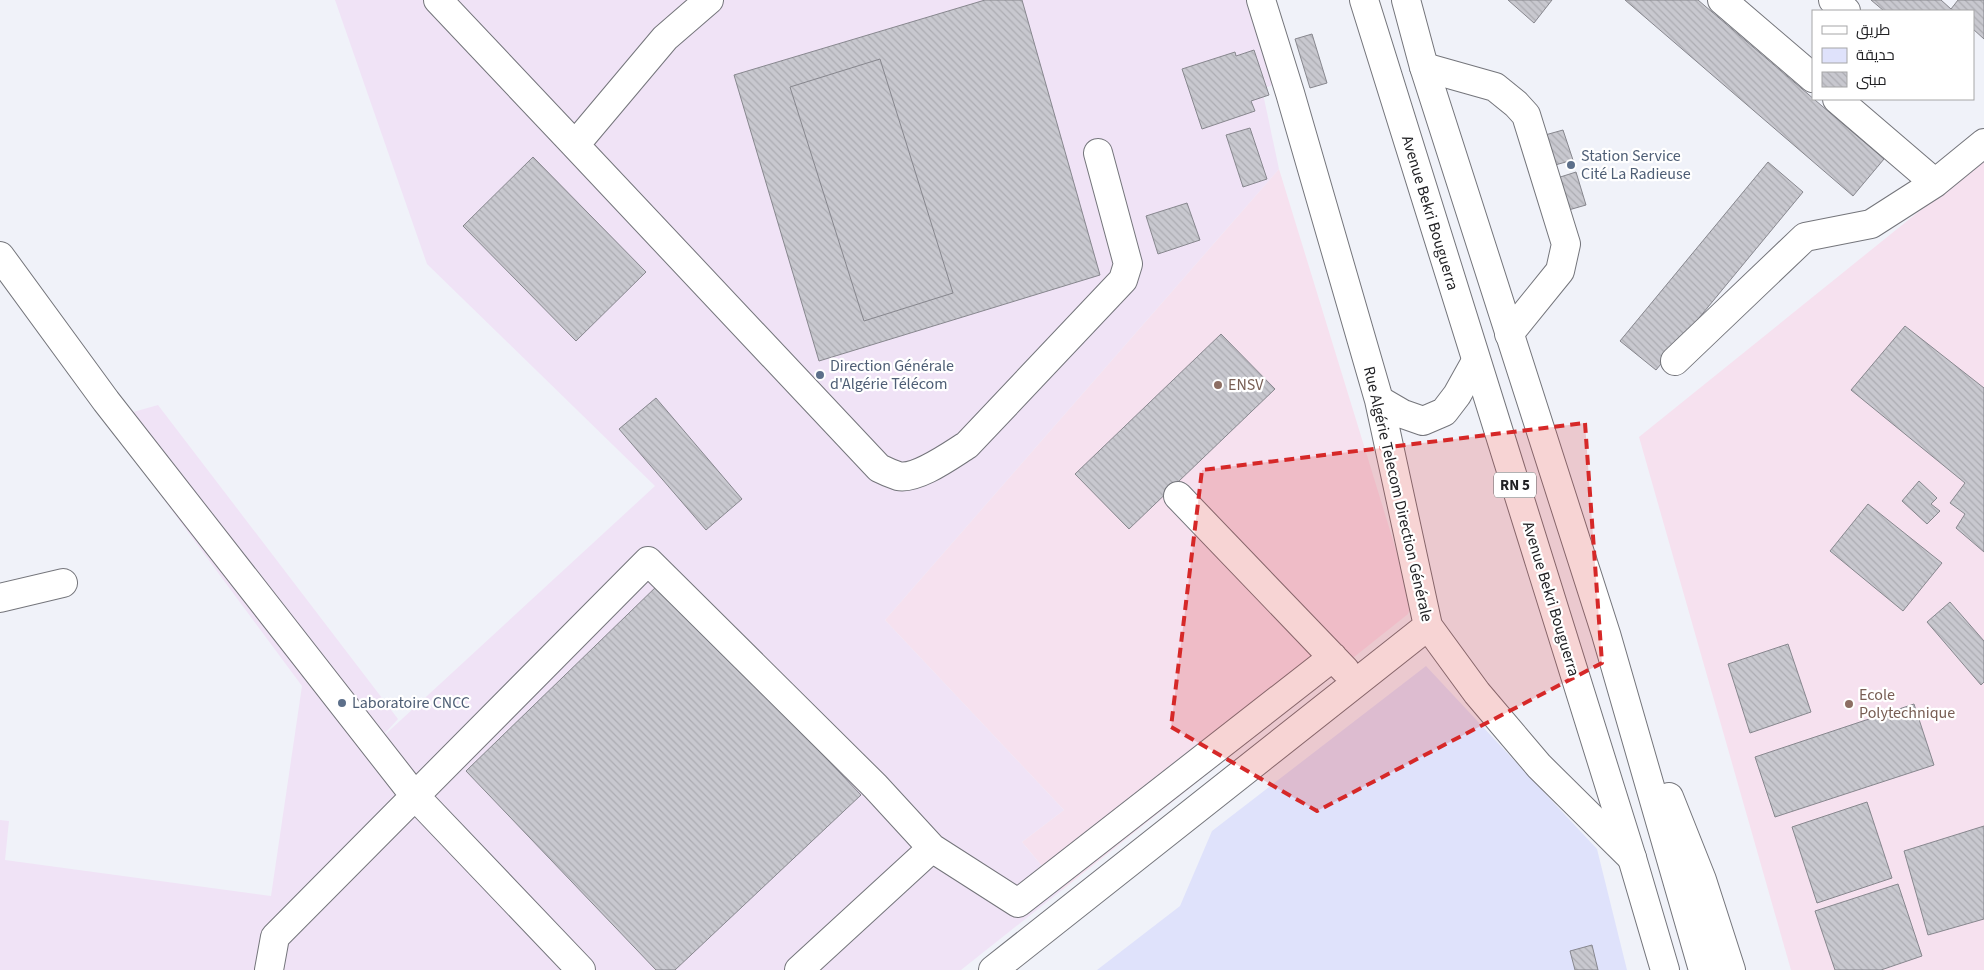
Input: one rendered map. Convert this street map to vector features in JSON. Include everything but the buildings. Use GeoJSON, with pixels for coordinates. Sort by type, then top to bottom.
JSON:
{"type":"FeatureCollection","features":[{"type":"Feature","properties":{"kind":"main road"},"geometry":{"type":"LineString","coordinates":[[438,0],[880,468],[900,476],[916,474],[967,445],[1123,280],[1128,264],[1098,153]]}},
{"type":"Feature","properties":{"kind":"main road"},"geometry":{"type":"LineString","coordinates":[[575,145],[665,38],[709,0]]}},
{"type":"Feature","properties":{"kind":"main road","name":"Rue Algérie Telecom Direction Générale"},"geometry":{"type":"LineString","coordinates":[[1261,0],[1290,93],[1379,400],[1428,626],[1477,693],[1539,766],[1632,858]]}},
{"type":"Feature","properties":{"kind":"main road","name":"Avenue Bekri Bouguerra"},"geometry":{"type":"LineString","coordinates":[[1364,0],[1632,858],[1665,970]]}},
{"type":"Feature","properties":{"kind":"main road","name":"RN 5"},"geometry":{"type":"LineString","coordinates":[[1406,0],[1424,67],[1606,634],[1702,970]]}},
{"type":"Feature","properties":{"kind":"main road"},"geometry":{"type":"LineString","coordinates":[[1722,0],[1812,77]]}},
{"type":"Feature","properties":{"kind":"main road"},"geometry":{"type":"LineString","coordinates":[[1833,0],[1845,10]]}},
{"type":"Feature","properties":{"kind":"main road"},"geometry":{"type":"LineString","coordinates":[[1424,67],[1495,87],[1526,115],[1566,244],[1560,271],[1509,334]]}},
{"type":"Feature","properties":{"kind":"main road"},"geometry":{"type":"LineString","coordinates":[[1838,100],[1935,182]]}},
{"type":"Feature","properties":{"kind":"main road"},"geometry":{"type":"LineString","coordinates":[[1675,362],[1805,238],[1871,224],[1935,182],[1984,143]]}},
{"type":"Feature","properties":{"kind":"main road"},"geometry":{"type":"LineString","coordinates":[[0,256],[106,401],[414,795],[580,970]]}},
{"type":"Feature","properties":{"kind":"main road"},"geometry":{"type":"LineString","coordinates":[[1379,400],[1403,414],[1423,421],[1444,412],[1457,395],[1476,361]]}},
{"type":"Feature","properties":{"kind":"main road"},"geometry":{"type":"LineString","coordinates":[[1178,496],[1356,682]]}},
{"type":"Feature","properties":{"kind":"main road"},"geometry":{"type":"LineString","coordinates":[[269,970],[275,937],[648,561],[876,786],[932,848],[1018,903],[1333,657]]}},
{"type":"Feature","properties":{"kind":"main road"},"geometry":{"type":"LineString","coordinates":[[0,598],[63,583]]}},
{"type":"Feature","properties":{"kind":"main road"},"geometry":{"type":"LineString","coordinates":[[993,970],[1428,626]]}},
{"type":"Feature","properties":{"kind":"main road","name":"RN 5"},"geometry":{"type":"LineString","coordinates":[[1606,634],[1702,880],[1731,970]]}},
{"type":"Feature","properties":{"kind":"main road"},"geometry":{"type":"LineString","coordinates":[[799,970],[932,848]]}},
{"type":"Feature","properties":{"kind":"highlighted area"},"geometry":{"type":"Polygon","coordinates":[[[1585,423],[1602,663],[1317,811],[1171,727],[1202,470],[1585,423]]]}},
{"type":"Feature","properties":{"kind":"shaded area"},"geometry":{"type":"Polygon","coordinates":[[[335,0],[1275,0],[1299,75],[1262,89],[1279,169],[885,620],[1064,810],[1022,842],[1062,890],[961,970],[0,970],[0,820],[9,821],[5,860],[271,896],[302,686],[105,420],[158,405],[398,719],[377,742],[655,486],[427,264],[335,0]]]}},
{"type":"Feature","properties":{"kind":"shaded area","name":"Ecole Polytechnique"},"geometry":{"type":"Polygon","coordinates":[[[1984,159],[1984,970],[1791,970],[1639,437],[1984,159]]]}},
{"type":"Feature","properties":{"kind":"shaded area","name":"ENSV"},"geometry":{"type":"Polygon","coordinates":[[[1279,169],[1412,602],[1408,614],[1062,890],[1022,842],[1064,810],[885,620],[1279,169]]]}},
{"type":"Feature","properties":{"kind":"green space"},"geometry":{"type":"Polygon","coordinates":[[[1426,666],[1597,849],[1627,970],[1097,970],[1180,906],[1212,831],[1426,666]]]}},
{"type":"Feature","properties":{"kind":"place","name":"Station Service Cité La Radieuse"},"geometry":{"type":"Point","coordinates":[1571,165]}},
{"type":"Feature","properties":{"kind":"place","name":"Direction Générale d'Algérie Télécom"},"geometry":{"type":"Point","coordinates":[820,375]}},
{"type":"Feature","properties":{"kind":"place","name":"ENSV"},"geometry":{"type":"Point","coordinates":[1218,385]}},
{"type":"Feature","properties":{"kind":"place","name":"Laboratoire CNCC"},"geometry":{"type":"Point","coordinates":[342,703]}},
{"type":"Feature","properties":{"kind":"place","name":"Ecole Polytechnique"},"geometry":{"type":"Point","coordinates":[1849,704]}}]}
